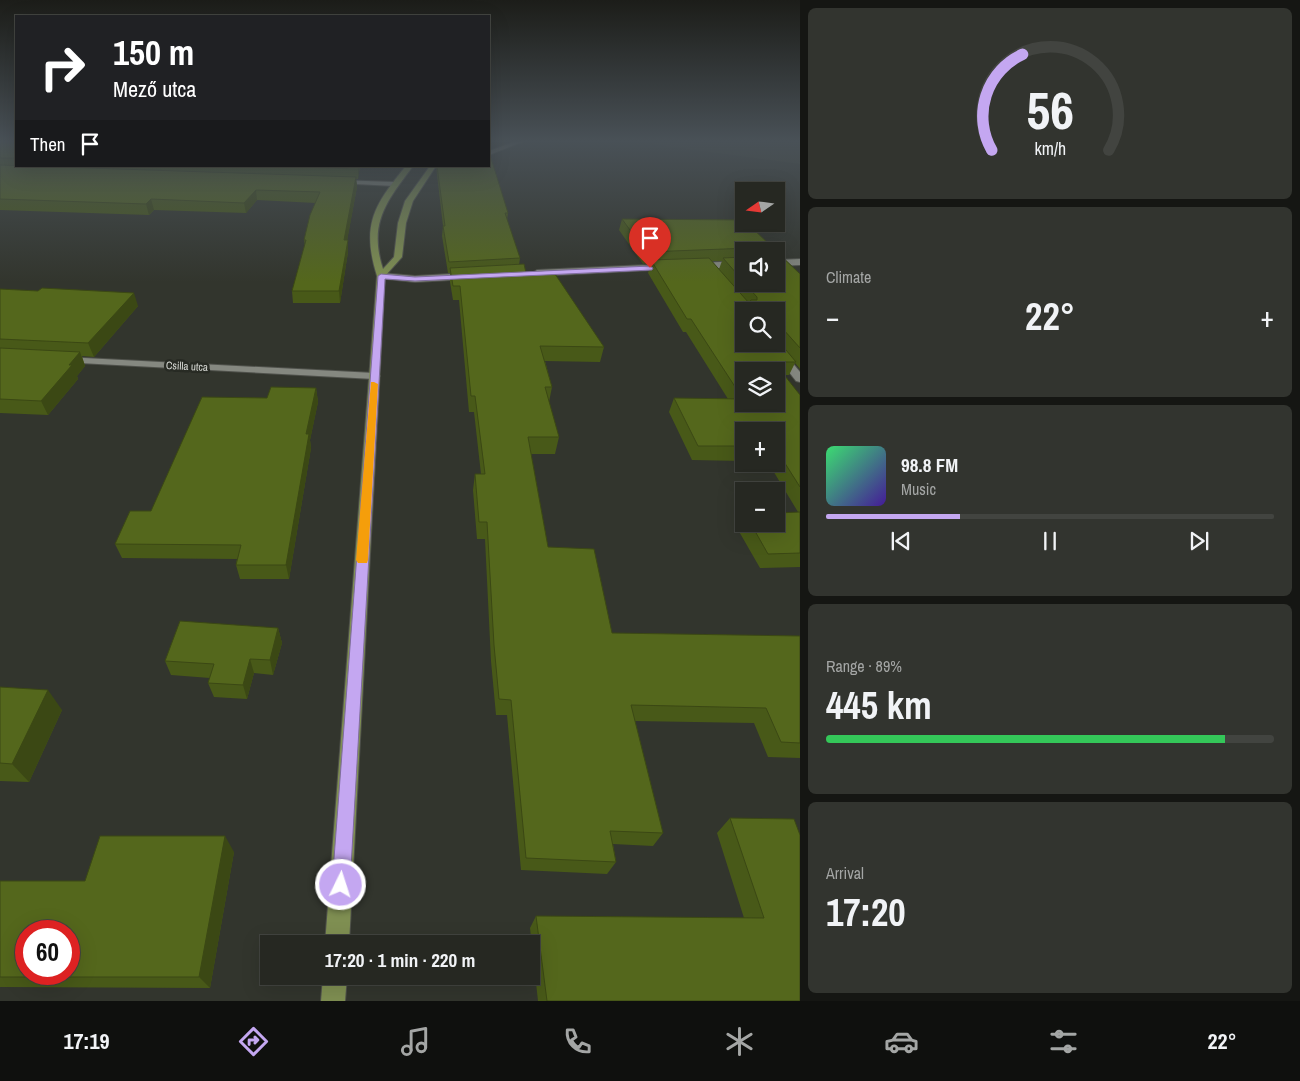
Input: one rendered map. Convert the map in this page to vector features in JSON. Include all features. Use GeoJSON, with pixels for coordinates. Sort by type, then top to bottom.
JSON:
{"type":"FeatureCollection","features":[{"type":"Feature","properties":{"kind":"main road"},"geometry":{"type":"LineString","coordinates":[[338,935],[381,276],[374,257],[373,236],[376,218],[383,200],[391,189]]}},
{"type":"Feature","properties":{"kind":"main road"},"geometry":{"type":"LineString","coordinates":[[381,276],[398,257],[402,223],[409,201],[417,189]]}},
{"type":"Feature","properties":{"kind":"main road"},"geometry":{"type":"LineString","coordinates":[[333,1001],[334,985]]}},
{"type":"Feature","properties":{"kind":"street"},"geometry":{"type":"LineString","coordinates":[[785,263],[800,262]]}},
{"type":"Feature","properties":{"kind":"street"},"geometry":{"type":"LineString","coordinates":[[689,266],[711,269],[735,265]]}},
{"type":"Feature","properties":{"kind":"street"},"geometry":{"type":"LineString","coordinates":[[522,274],[679,267]]}},
{"type":"Feature","properties":{"kind":"street"},"geometry":{"type":"LineString","coordinates":[[381,276],[415,279],[474,276]]}},
{"type":"Feature","properties":{"kind":"street"},"geometry":{"type":"LineString","coordinates":[[778,352],[800,379]]}},
{"type":"Feature","properties":{"kind":"street","name":"Csilla utca"},"geometry":{"type":"LineString","coordinates":[[49,359],[374,376]]}},
{"type":"Feature","properties":{"kind":"building"},"geometry":{"type":"Polygon","coordinates":[[[0,189],[354,189],[344,240],[348,240],[339,291],[292,291],[306,240],[304,240],[310,215],[320,192],[256,190],[244,203],[151,199],[146,204],[0,199],[0,189]]]}},
{"type":"Feature","properties":{"kind":"building"},"geometry":{"type":"Polygon","coordinates":[[[440,189],[500,189],[508,213],[505,213],[520,258],[449,262],[443,226],[445,226],[440,189]]]}},
{"type":"Feature","properties":{"kind":"building"},"geometry":{"type":"Polygon","coordinates":[[[622,219],[735,220],[735,232],[756,232],[767,242],[735,242],[735,249],[646,252],[622,219]]]}},
{"type":"Feature","properties":{"kind":"building"},"geometry":{"type":"Polygon","coordinates":[[[735,257],[735,272],[723,258],[735,257]]]}},
{"type":"Feature","properties":{"kind":"building"},"geometry":{"type":"Polygon","coordinates":[[[709,258],[735,287],[735,292],[739,292],[748,302],[735,302],[735,352],[785,352],[785,349],[796,362],[735,362],[735,387],[691,319],[687,319],[651,260],[709,258]]]}},
{"type":"Feature","properties":{"kind":"building"},"geometry":{"type":"Polygon","coordinates":[[[785,260],[800,274],[800,348],[785,331],[785,302],[750,302],[751,300],[757,300],[752,292],[785,292],[785,260]]]}},
{"type":"Feature","properties":{"kind":"building"},"geometry":{"type":"Polygon","coordinates":[[[524,264],[526,273],[553,271],[604,347],[540,346],[552,387],[545,387],[559,437],[528,437],[548,547],[594,549],[612,633],[800,636],[800,743],[781,742],[766,708],[631,705],[663,833],[610,831],[616,862],[526,858],[511,700],[499,699],[487,522],[479,522],[475,474],[485,474],[475,396],[471,396],[460,286],[453,286],[450,268],[524,264]]]}},
{"type":"Feature","properties":{"kind":"building"},"geometry":{"type":"Polygon","coordinates":[[[42,288],[134,293],[88,343],[0,339],[0,289],[38,291],[42,288]]]}},
{"type":"Feature","properties":{"kind":"building"},"geometry":{"type":"Polygon","coordinates":[[[0,348],[80,352],[69,365],[72,365],[41,401],[0,399],[0,348]]]}},
{"type":"Feature","properties":{"kind":"building"},"geometry":{"type":"Polygon","coordinates":[[[785,376],[800,395],[800,487],[785,463],[785,422],[735,422],[735,446],[698,446],[674,398],[735,399],[735,412],[785,412],[785,376]]]}},
{"type":"Feature","properties":{"kind":"building"},"geometry":{"type":"Polygon","coordinates":[[[271,387],[316,388],[306,434],[309,434],[286,565],[236,565],[241,545],[115,544],[130,511],[151,511],[202,397],[267,398],[271,387]]]}},
{"type":"Feature","properties":{"kind":"building"},"geometry":{"type":"Polygon","coordinates":[[[800,512],[800,553],[768,554],[756,532],[785,532],[785,513],[800,512]]]}},
{"type":"Feature","properties":{"kind":"building"},"geometry":{"type":"Polygon","coordinates":[[[180,621],[278,628],[270,660],[250,659],[243,685],[208,683],[214,664],[165,661],[180,621]]]}},
{"type":"Feature","properties":{"kind":"building"},"geometry":{"type":"Polygon","coordinates":[[[0,687],[48,690],[12,764],[0,763],[0,687]]]}},
{"type":"Feature","properties":{"kind":"building"},"geometry":{"type":"Polygon","coordinates":[[[730,818],[794,819],[800,835],[800,1001],[547,1001],[540,935],[538,935],[536,916],[764,918],[730,818]]]}},
{"type":"Feature","properties":{"kind":"building"},"geometry":{"type":"Polygon","coordinates":[[[100,836],[225,836],[199,977],[80,977],[80,920],[15,920],[15,977],[0,977],[0,881],[85,881],[100,836]]]}},
{"type":"Feature","properties":{"kind":"slow traffic"},"geometry":{"type":"LineString","coordinates":[[362,560],[374,384]]}},
{"type":"Feature","properties":{"kind":"route"},"geometry":{"type":"LineString","coordinates":[[341,885],[381,276],[415,279],[650,268]]}}]}
